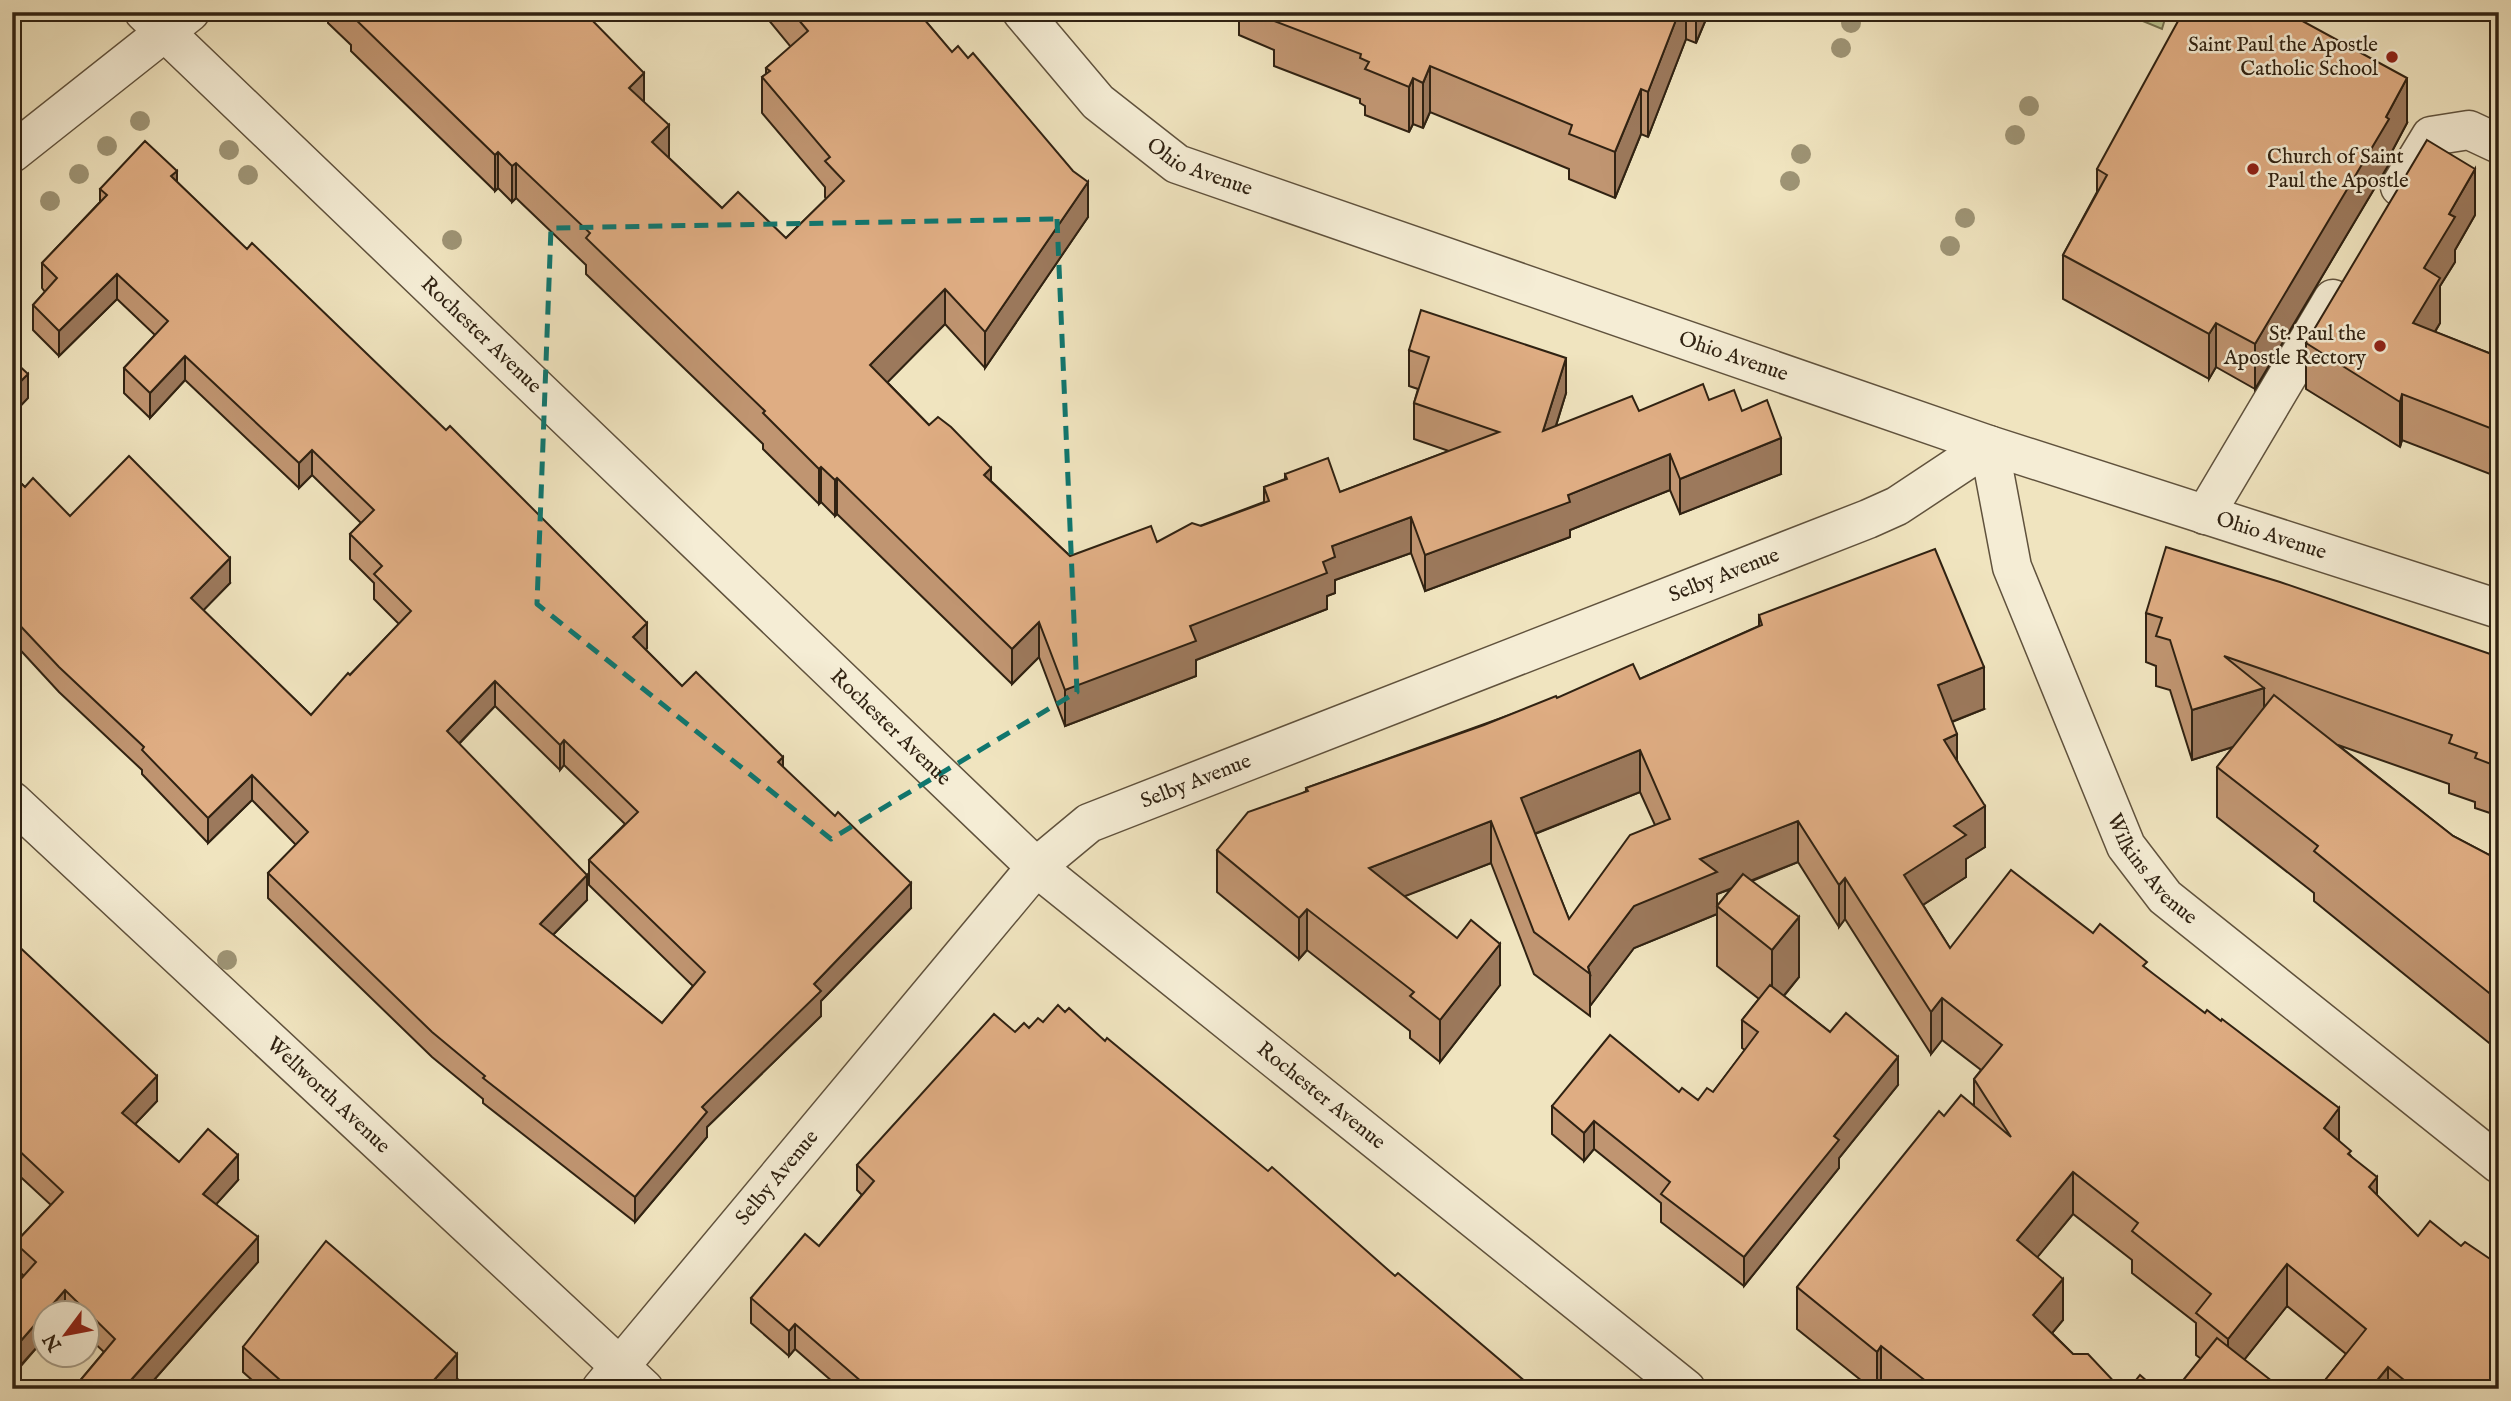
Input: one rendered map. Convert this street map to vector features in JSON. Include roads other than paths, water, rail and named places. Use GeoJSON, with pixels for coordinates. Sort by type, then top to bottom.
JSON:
{"type":"FeatureCollection","features":[{"type":"Feature","properties":{"kind":"street","name":"Ohio Avenue"},"geometry":{"type":"LineString","coordinates":[[1022,12],[1098,102],[1177,164],[1989,445],[2499,609]]}},
{"type":"Feature","properties":{"kind":"street"},"geometry":{"type":"LineString","coordinates":[[12,153],[167,19]]}},
{"type":"Feature","properties":{"kind":"street","name":"Rochester Avenue"},"geometry":{"type":"LineString","coordinates":[[167,19],[1036,867],[1686,1389]]}},
{"type":"Feature","properties":{"kind":"street"},"geometry":{"type":"LineString","coordinates":[[2383,215],[2431,136],[2469,130],[2499,144]]}},
{"type":"Feature","properties":{"kind":"street"},"geometry":{"type":"LineString","coordinates":[[2205,515],[2350,271]]}},
{"type":"Feature","properties":{"kind":"street","name":"Selby Avenue"},"geometry":{"type":"LineString","coordinates":[[622,1382],[1036,867],[1089,823],[1868,519],[1897,506],[1989,445]]}},
{"type":"Feature","properties":{"kind":"street","name":"Wilkins Avenue"},"geometry":{"type":"LineString","coordinates":[[1989,445],[2012,566],[2126,846],[2165,897],[2499,1164]]}},
{"type":"Feature","properties":{"kind":"street","name":"Wellworth Avenue"},"geometry":{"type":"LineString","coordinates":[[12,801],[622,1382]]}},
{"type":"Feature","properties":{"kind":"place","name":"Saint Paul the Apostle Catholic School"},"geometry":{"type":"Point","coordinates":[2392,57]}},
{"type":"Feature","properties":{"kind":"place","name":"Church of Saint Paul the Apostle"},"geometry":{"type":"Point","coordinates":[2253,169]}},
{"type":"Feature","properties":{"kind":"place","name":"St. Paul the Apostle Rectory"},"geometry":{"type":"Point","coordinates":[2380,346]}}]}
